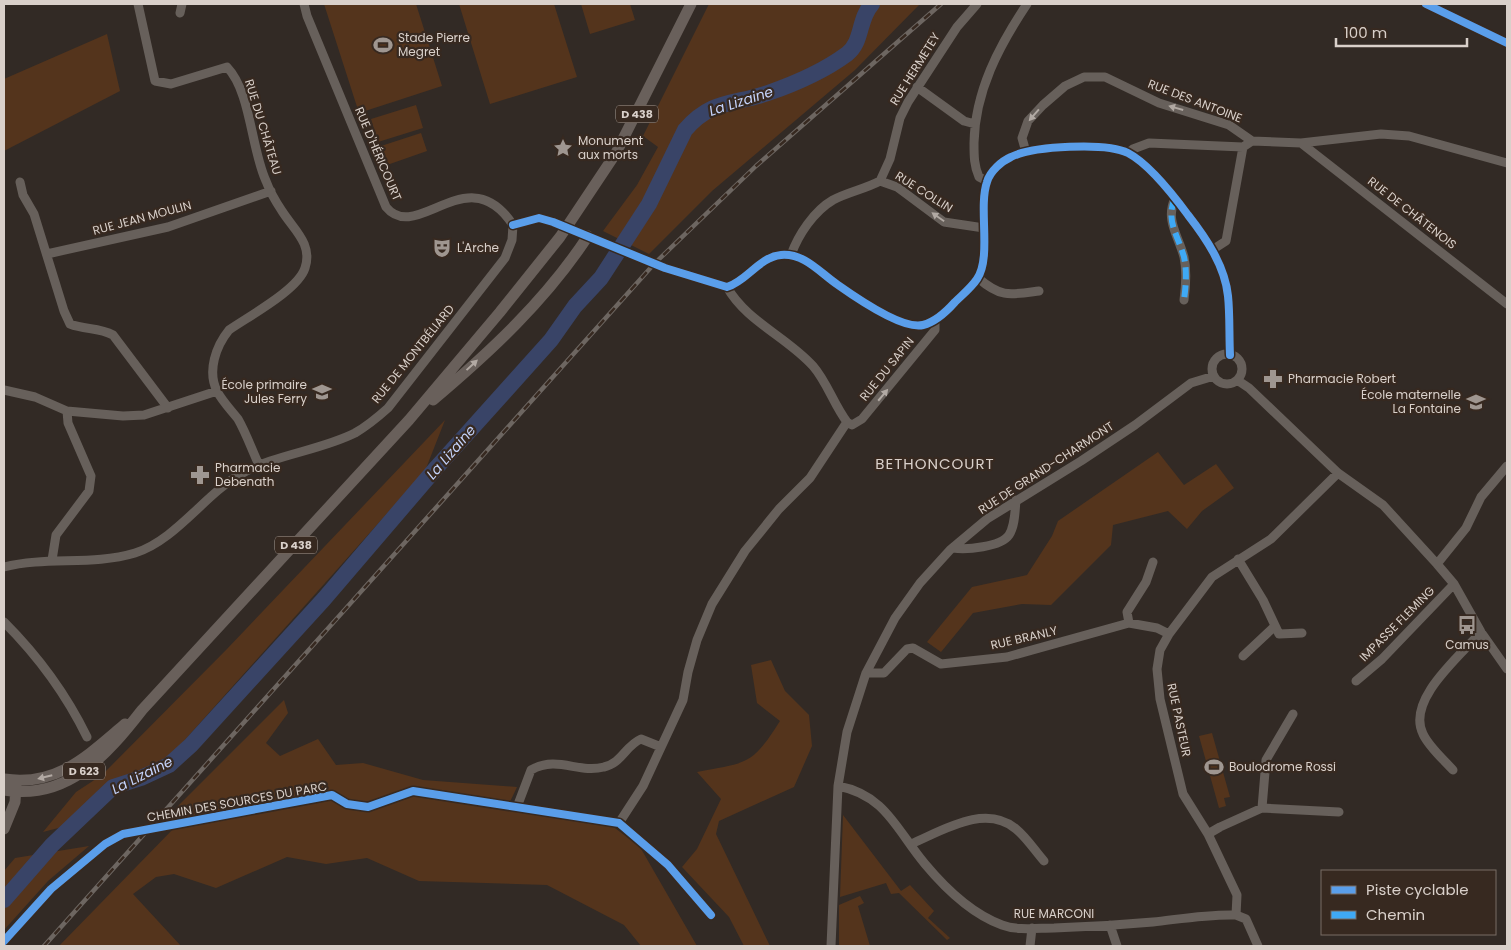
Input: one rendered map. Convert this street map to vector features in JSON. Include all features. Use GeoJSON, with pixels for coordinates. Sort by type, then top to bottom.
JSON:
{"type":"FeatureCollection","features":[{"type":"Feature","properties":{"kind":"main road","name":"D 438"},"geometry":{"type":"LineString","coordinates":[[142,710],[409,420],[560,237],[616,153],[691,4]]}},
{"type":"Feature","properties":{"kind":"main road"},"geometry":{"type":"LineString","coordinates":[[409,420],[444,391],[534,306],[592,238]]}},
{"type":"Feature","properties":{"kind":"main road","name":"D 623"},"geometry":{"type":"LineString","coordinates":[[4,790],[44,778],[71,767],[142,710]]}},
{"type":"Feature","properties":{"kind":"main road","name":"D 623"},"geometry":{"type":"LineString","coordinates":[[4,779],[16,786]]}},
{"type":"Feature","properties":{"kind":"main road"},"geometry":{"type":"LineString","coordinates":[[4,829],[15,802],[16,786]]}},
{"type":"Feature","properties":{"kind":"street","name":"RUE DU CHÂTEAU"},"geometry":{"type":"LineString","coordinates":[[138,4],[155,81],[170,84],[227,67],[234,74],[248,115],[260,166],[283,213],[304,241],[307,254],[305,267],[297,281],[229,330],[222,338],[214,357],[213,379],[217,391],[238,420],[258,465]]}},
{"type":"Feature","properties":{"kind":"street"},"geometry":{"type":"LineString","coordinates":[[180,13],[182,4]]}},
{"type":"Feature","properties":{"kind":"street","name":"RUE D'HÉRICOURT"},"geometry":{"type":"LineString","coordinates":[[304,4],[307,16],[390,213],[410,218],[465,197],[477,197],[495,203],[513,225]]}},
{"type":"Feature","properties":{"kind":"street","name":"RUE HERMETEY"},"geometry":{"type":"LineString","coordinates":[[880,181],[890,159],[900,118],[957,26],[977,4]]}},
{"type":"Feature","properties":{"kind":"street"},"geometry":{"type":"LineString","coordinates":[[987,181],[979,177],[974,167],[974,124],[988,73],[1006,35],[1027,4]]}},
{"type":"Feature","properties":{"kind":"street"},"geometry":{"type":"LineString","coordinates":[[1426,4],[1507,43]]}},
{"type":"Feature","properties":{"kind":"street","name":"RUE DES ANTOINE"},"geometry":{"type":"LineString","coordinates":[[1026,152],[1022,138],[1028,121],[1065,86],[1084,76],[1105,76],[1159,103],[1229,125],[1252,141]]}},
{"type":"Feature","properties":{"kind":"street"},"geometry":{"type":"LineString","coordinates":[[917,88],[964,121],[974,124]]}},
{"type":"Feature","properties":{"kind":"street"},"geometry":{"type":"LineString","coordinates":[[1128,153],[1132,148],[1149,142],[1243,147],[1252,141],[1301,143],[1381,134],[1409,136],[1507,163]]}},
{"type":"Feature","properties":{"kind":"street","name":"RUE DE CHÂTENOIS"},"geometry":{"type":"LineString","coordinates":[[1301,143],[1507,304]]}},
{"type":"Feature","properties":{"kind":"street"},"geometry":{"type":"LineString","coordinates":[[513,225],[539,218],[560,224],[692,278],[727,287],[742,280],[766,260],[778,255],[790,255],[808,262],[837,285],[908,324],[922,325],[935,320],[978,278],[983,257],[984,202],[987,181],[1001,163],[1026,152],[1046,148],[1110,147],[1128,153],[1175,198],[1212,250],[1223,272],[1228,293],[1230,355],[1240,363],[1241,372],[1237,380],[1224,384],[1214,376],[1212,367],[1216,359],[1230,355]]}},
{"type":"Feature","properties":{"kind":"street"},"geometry":{"type":"LineString","coordinates":[[1212,250],[1226,241],[1243,147]]}},
{"type":"Feature","properties":{"kind":"street"},"geometry":{"type":"LineString","coordinates":[[790,255],[800,234],[822,208],[834,200],[880,181]]}},
{"type":"Feature","properties":{"kind":"street","name":"RUE COLLIN"},"geometry":{"type":"LineString","coordinates":[[880,181],[897,187],[944,222],[984,228]]}},
{"type":"Feature","properties":{"kind":"street"},"geometry":{"type":"LineString","coordinates":[[20,182],[23,195],[34,214],[64,311],[70,324],[82,328],[102,328],[112,335],[168,408]]}},
{"type":"Feature","properties":{"kind":"street","name":"RUE JEAN MOULIN"},"geometry":{"type":"LineString","coordinates":[[47,254],[168,227],[271,191]]}},
{"type":"Feature","properties":{"kind":"street"},"geometry":{"type":"LineString","coordinates":[[1175,198],[1170,209],[1185,266],[1184,300]]}},
{"type":"Feature","properties":{"kind":"street","name":"RUE DE MONTBÉLIARD"},"geometry":{"type":"LineString","coordinates":[[4,567],[52,560],[116,558],[149,547],[239,475],[258,465],[354,433],[388,408],[505,258],[512,240],[513,225]]}},
{"type":"Feature","properties":{"kind":"street"},"geometry":{"type":"LineString","coordinates":[[978,278],[992,290],[1001,294],[1039,291]]}},
{"type":"Feature","properties":{"kind":"street"},"geometry":{"type":"LineString","coordinates":[[712,915],[668,865],[619,823],[643,786],[683,700],[697,640],[712,604],[746,550],[779,509],[810,478],[847,422],[814,367],[796,349],[735,301],[727,287]]}},
{"type":"Feature","properties":{"kind":"street","name":"RUE DU SAPIN"},"geometry":{"type":"LineString","coordinates":[[847,422],[852,424],[862,419],[935,330],[935,320]]}},
{"type":"Feature","properties":{"kind":"street","name":"RUE DE GRAND-CHARMONT"},"geometry":{"type":"LineString","coordinates":[[831,946],[838,786],[847,732],[866,673],[895,618],[920,583],[953,548],[987,519],[1117,437],[1191,383],[1214,376]]}},
{"type":"Feature","properties":{"kind":"street"},"geometry":{"type":"LineString","coordinates":[[1237,380],[1249,388],[1338,473],[1383,505],[1454,584],[1481,632],[1507,669]]}},
{"type":"Feature","properties":{"kind":"street"},"geometry":{"type":"LineString","coordinates":[[4,390],[35,397],[67,412],[123,416],[144,415],[217,391]]}},
{"type":"Feature","properties":{"kind":"street"},"geometry":{"type":"LineString","coordinates":[[52,560],[56,535],[90,491],[91,476],[68,424],[67,412]]}},
{"type":"Feature","properties":{"kind":"street"},"geometry":{"type":"LineString","coordinates":[[1438,564],[1466,528],[1481,497],[1507,466]]}},
{"type":"Feature","properties":{"kind":"street","name":"RUE PASTEUR"},"geometry":{"type":"LineString","coordinates":[[1236,915],[1237,895],[1208,834],[1184,794],[1160,699],[1157,669],[1160,650],[1169,634],[1212,577],[1271,539],[1338,473]]}},
{"type":"Feature","properties":{"kind":"street"},"geometry":{"type":"LineString","coordinates":[[953,548],[968,550],[1004,540],[1013,525],[1016,500]]}},
{"type":"Feature","properties":{"kind":"street"},"geometry":{"type":"LineString","coordinates":[[1238,559],[1263,600],[1279,634],[1302,633]]}},
{"type":"Feature","properties":{"kind":"street"},"geometry":{"type":"LineString","coordinates":[[1129,623],[1127,612],[1146,582],[1153,562]]}},
{"type":"Feature","properties":{"kind":"street","name":"IMPASSE FLEMING"},"geometry":{"type":"LineString","coordinates":[[1356,682],[1382,659],[1454,584]]}},
{"type":"Feature","properties":{"kind":"street"},"geometry":{"type":"LineString","coordinates":[[4,622],[50,674],[74,710],[87,737]]}},
{"type":"Feature","properties":{"kind":"street","name":"RUE BRANLY"},"geometry":{"type":"LineString","coordinates":[[866,673],[884,673],[907,649],[912,648],[941,664],[1007,657],[1129,623],[1157,628],[1169,634]]}},
{"type":"Feature","properties":{"kind":"street"},"geometry":{"type":"LineString","coordinates":[[1244,656],[1275,626]]}},
{"type":"Feature","properties":{"kind":"street"},"geometry":{"type":"LineString","coordinates":[[1453,770],[1423,734],[1419,719],[1421,706],[1428,691],[1481,632]]}},
{"type":"Feature","properties":{"kind":"street"},"geometry":{"type":"LineString","coordinates":[[1262,808],[1266,760],[1293,714]]}},
{"type":"Feature","properties":{"kind":"street"},"geometry":{"type":"LineString","coordinates":[[517,806],[531,770],[544,763],[604,768],[620,759],[631,743],[641,739],[661,747]]}},
{"type":"Feature","properties":{"kind":"street","name":"RUE MARCONI"},"geometry":{"type":"LineString","coordinates":[[838,786],[850,788],[876,801],[925,864],[971,908],[1002,925],[1032,928],[1110,925],[1236,915]]}},
{"type":"Feature","properties":{"kind":"street","name":"CHEMIN DES SOURCES DU PARC"},"geometry":{"type":"LineString","coordinates":[[4,941],[51,889],[112,839],[128,832],[332,795],[348,804],[368,807],[413,791],[619,823]]}},
{"type":"Feature","properties":{"kind":"street"},"geometry":{"type":"LineString","coordinates":[[1208,834],[1220,826],[1262,808],[1339,812]]}},
{"type":"Feature","properties":{"kind":"street"},"geometry":{"type":"LineString","coordinates":[[911,844],[962,822],[979,818],[1000,820],[1016,829],[1044,861]]}},
{"type":"Feature","properties":{"kind":"street"},"geometry":{"type":"LineString","coordinates":[[1236,915],[1246,920],[1258,946]]}},
{"type":"Feature","properties":{"kind":"street"},"geometry":{"type":"LineString","coordinates":[[1110,925],[1117,946]]}},
{"type":"Feature","properties":{"kind":"street"},"geometry":{"type":"LineString","coordinates":[[1030,946],[1032,928]]}},
{"type":"Feature","properties":{"kind":"shaded area","name":"Stade Pierre Megret"},"geometry":{"type":"Polygon","coordinates":[[[324,4],[416,4],[442,86],[359,113],[324,4]]]}},
{"type":"Feature","properties":{"kind":"shaded area"},"geometry":{"type":"Polygon","coordinates":[[[459,4],[554,4],[577,77],[490,104],[459,4]]]}},
{"type":"Feature","properties":{"kind":"shaded area"},"geometry":{"type":"Polygon","coordinates":[[[581,4],[630,4],[635,20],[590,34],[581,4]]]}},
{"type":"Feature","properties":{"kind":"shaded area"},"geometry":{"type":"Polygon","coordinates":[[[709,4],[920,4],[855,70],[712,191],[649,254],[603,231],[637,185],[658,147],[643,136],[709,4]]]}},
{"type":"Feature","properties":{"kind":"shaded area"},"geometry":{"type":"Polygon","coordinates":[[[107,34],[120,91],[4,151],[4,79],[107,34]]]}},
{"type":"Feature","properties":{"kind":"shaded area"},"geometry":{"type":"Polygon","coordinates":[[[416,105],[423,128],[378,142],[371,119],[416,105]]]}},
{"type":"Feature","properties":{"kind":"shaded area"},"geometry":{"type":"Polygon","coordinates":[[[421,133],[427,151],[387,165],[381,146],[421,133]]]}},
{"type":"Feature","properties":{"kind":"shaded area"},"geometry":{"type":"Polygon","coordinates":[[[445,420],[425,471],[174,752],[152,766],[118,779],[100,790],[66,826],[43,832],[76,792],[102,775],[226,650],[445,420]]]}},
{"type":"Feature","properties":{"kind":"shaded area"},"geometry":{"type":"Polygon","coordinates":[[[1158,452],[1184,485],[1216,464],[1234,488],[1202,511],[1187,529],[1168,511],[1113,525],[1111,545],[1051,605],[1022,604],[973,613],[941,652],[927,642],[972,587],[1027,575],[1052,536],[1058,521],[1158,452]]]}},
{"type":"Feature","properties":{"kind":"shaded area"},"geometry":{"type":"Polygon","coordinates":[[[771,660],[785,691],[809,715],[812,746],[794,787],[719,821],[716,834],[770,946],[744,946],[729,917],[682,867],[697,849],[721,799],[697,772],[738,764],[746,760],[762,747],[780,721],[757,703],[751,665],[771,660]]]}},
{"type":"Feature","properties":{"kind":"shaded area"},"geometry":{"type":"Polygon","coordinates":[[[284,700],[288,713],[266,743],[280,756],[318,739],[336,765],[363,763],[423,780],[517,787],[507,808],[611,825],[640,847],[697,946],[641,946],[624,925],[547,885],[419,881],[367,858],[326,864],[287,857],[216,888],[174,874],[156,877],[133,894],[181,946],[59,946],[176,826],[177,807],[284,700]]]}},
{"type":"Feature","properties":{"kind":"shaded area","name":"Boulodrome Rossi"},"geometry":{"type":"Polygon","coordinates":[[[1212,733],[1230,797],[1224,798],[1226,806],[1219,808],[1199,736],[1212,733]]]}},
{"type":"Feature","properties":{"kind":"shaded area"},"geometry":{"type":"Polygon","coordinates":[[[843,815],[901,891],[910,885],[934,911],[928,918],[950,938],[947,940],[899,893],[891,894],[886,883],[840,897],[843,815]]]}},
{"type":"Feature","properties":{"kind":"shaded area"},"geometry":{"type":"Polygon","coordinates":[[[89,846],[48,881],[4,930],[4,871],[15,858],[89,846]]]}},
{"type":"Feature","properties":{"kind":"shaded area"},"geometry":{"type":"Polygon","coordinates":[[[860,896],[864,903],[858,906],[870,946],[839,946],[839,905],[860,896]]]}},
{"type":"Feature","properties":{"kind":"waterway","name":"La Lizaine"},"geometry":{"type":"LineString","coordinates":[[4,900],[52,845],[113,787],[141,778],[169,765],[191,745],[324,599],[437,467],[551,340],[575,306],[601,278],[649,204],[685,130],[704,113],[714,108],[778,89],[829,66],[847,54],[856,43],[864,16],[872,4]]}},
{"type":"Feature","properties":{"kind":"railway"},"geometry":{"type":"LineString","coordinates":[[44,946],[654,264],[756,166],[941,4]]}},
{"type":"Feature","properties":{"kind":"marked path"},"geometry":{"type":"LineString","coordinates":[[1175,198],[1171,213],[1185,262],[1184,300]]}},
{"type":"Feature","properties":{"kind":"cycle path"},"geometry":{"type":"LineString","coordinates":[[1426,4],[1507,43]]}},
{"type":"Feature","properties":{"kind":"cycle path"},"geometry":{"type":"LineString","coordinates":[[513,225],[539,218],[553,222],[665,268],[727,287],[741,280],[766,260],[781,255],[790,255],[805,260],[831,280],[892,318],[904,323],[923,325],[945,312],[977,279],[984,258],[985,193],[987,182],[997,167],[1011,157],[1035,150],[1104,147],[1128,153],[1144,165],[1176,199],[1208,243],[1219,263],[1226,285],[1229,310],[1230,355]]}},
{"type":"Feature","properties":{"kind":"cycle path"},"geometry":{"type":"LineString","coordinates":[[4,941],[51,889],[105,844],[123,834],[332,795],[347,804],[368,807],[413,791],[619,823],[668,865],[711,915]]}},
{"type":"Feature","properties":{"kind":"place","name":"Stade Pierre Megret"},"geometry":{"type":"Point","coordinates":[383,45]}},
{"type":"Feature","properties":{"kind":"place","name":"Monument aux morts"},"geometry":{"type":"Point","coordinates":[563,148]}},
{"type":"Feature","properties":{"kind":"place","name":"L'Arche"},"geometry":{"type":"Point","coordinates":[442,248]}},
{"type":"Feature","properties":{"kind":"place","name":"Pharmacie Robert"},"geometry":{"type":"Point","coordinates":[1273,379]}},
{"type":"Feature","properties":{"kind":"place","name":"École primaire Jules Ferry"},"geometry":{"type":"Point","coordinates":[322,392]}},
{"type":"Feature","properties":{"kind":"place","name":"École maternelle La Fontaine"},"geometry":{"type":"Point","coordinates":[1476,402]}},
{"type":"Feature","properties":{"kind":"place","name":"Pharmacie Debenath"},"geometry":{"type":"Point","coordinates":[200,475]}},
{"type":"Feature","properties":{"kind":"place","name":"Camus"},"geometry":{"type":"Point","coordinates":[1467,625]}},
{"type":"Feature","properties":{"kind":"place","name":"Boulodrome Rossi"},"geometry":{"type":"Point","coordinates":[1214,767]}},
{"type":"Feature","properties":{"kind":"district","name":"BETHONCOURT"},"geometry":{"type":"Point","coordinates":[935,464]}}]}
